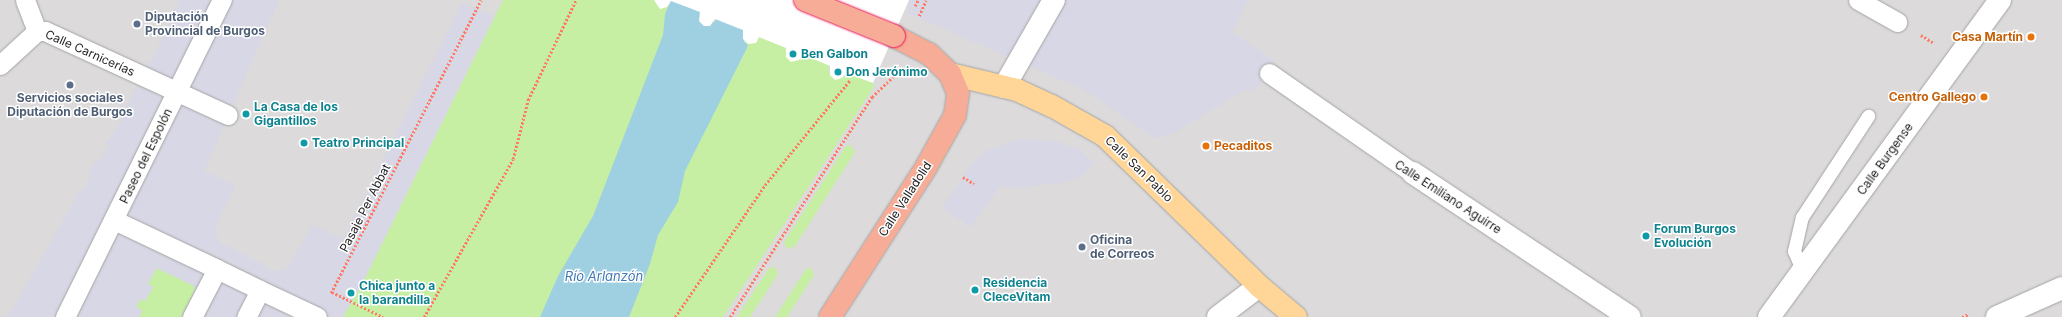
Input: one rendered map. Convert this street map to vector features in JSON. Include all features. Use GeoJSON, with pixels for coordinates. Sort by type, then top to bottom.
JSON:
{"type":"FeatureCollection","features":[{"type":"Feature","properties":{"kind":"highway"},"geometry":{"type":"LineString","coordinates":[[805,0],[894,36],[925,52],[950,74]]}},
{"type":"Feature","properties":{"kind":"highway","name":"Calle Valladolid"},"geometry":{"type":"LineString","coordinates":[[830,317],[929,163],[955,115],[958,93],[950,74]]}},
{"type":"Feature","properties":{"kind":"main road","name":"Calle San Pablo"},"geometry":{"type":"LineString","coordinates":[[950,74],[1004,87],[1052,106],[1105,136],[1259,286],[1296,317]]}},
{"type":"Feature","properties":{"kind":"street","name":"Calle Carnicerías"},"geometry":{"type":"LineString","coordinates":[[25,0],[37,31]]}},
{"type":"Feature","properties":{"kind":"street","name":"Paseo del Espolón"},"geometry":{"type":"LineString","coordinates":[[65,317],[178,92],[222,0]]}},
{"type":"Feature","properties":{"kind":"street"},"geometry":{"type":"LineString","coordinates":[[1004,87],[1054,0]]}},
{"type":"Feature","properties":{"kind":"street"},"geometry":{"type":"LineString","coordinates":[[1858,0],[1897,22]]}},
{"type":"Feature","properties":{"kind":"street","name":"Calle Burgense"},"geometry":{"type":"LineString","coordinates":[[1769,317],[2000,0]]}},
{"type":"Feature","properties":{"kind":"street","name":"Calle Carnicerías"},"geometry":{"type":"LineString","coordinates":[[0,65],[37,31],[45,31],[178,92]]}},
{"type":"Feature","properties":{"kind":"street","name":"Calle Emiliano Aguirre"},"geometry":{"type":"LineString","coordinates":[[1269,73],[1413,173],[1630,317]]}},
{"type":"Feature","properties":{"kind":"street"},"geometry":{"type":"LineString","coordinates":[[178,92],[228,115]]}},
{"type":"Feature","properties":{"kind":"street"},"geometry":{"type":"LineString","coordinates":[[114,220],[317,317]]}},
{"type":"Feature","properties":{"kind":"street"},"geometry":{"type":"LineString","coordinates":[[192,317],[217,269]]}},
{"type":"Feature","properties":{"kind":"street"},"geometry":{"type":"LineString","coordinates":[[1218,317],[1259,286]]}},
{"type":"Feature","properties":{"kind":"street"},"geometry":{"type":"LineString","coordinates":[[1997,317],[2062,288]]}},
{"type":"Feature","properties":{"kind":"street"},"geometry":{"type":"LineString","coordinates":[[246,317],[260,290]]}},
{"type":"Feature","properties":{"kind":"lane"},"geometry":{"type":"LineString","coordinates":[[1802,272],[1794,251],[1802,217],[1868,116]]}},
{"type":"Feature","properties":{"kind":"path","name":"Pasaje Per Abbat"},"geometry":{"type":"LineString","coordinates":[[329,298],[481,0]]}},
{"type":"Feature","properties":{"kind":"path"},"geometry":{"type":"LineString","coordinates":[[424,317],[513,159],[528,100],[576,0]]}},
{"type":"Feature","properties":{"kind":"path"},"geometry":{"type":"LineString","coordinates":[[915,6],[918,0]]}},
{"type":"Feature","properties":{"kind":"path"},"geometry":{"type":"LineString","coordinates":[[918,18],[926,0]]}},
{"type":"Feature","properties":{"kind":"path"},"geometry":{"type":"LineString","coordinates":[[730,317],[872,97],[895,73]]}},
{"type":"Feature","properties":{"kind":"path"},"geometry":{"type":"LineString","coordinates":[[675,317],[765,185],[850,80]]}},
{"type":"Feature","properties":{"kind":"path"},"geometry":{"type":"LineString","coordinates":[[962,177],[974,184]]}},
{"type":"Feature","properties":{"kind":"path"},"geometry":{"type":"LineString","coordinates":[[332,292],[383,317]]}},
{"type":"Feature","properties":{"kind":"shaded area"},"geometry":{"type":"Polygon","coordinates":[[[0,0],[2062,0],[2062,317],[0,317],[0,0]]]}},
{"type":"Feature","properties":{"kind":"shaded area"},"geometry":{"type":"Polygon","coordinates":[[[179,0],[279,0],[204,171],[235,186],[217,224],[216,234],[221,243],[275,271],[284,270],[290,265],[312,225],[343,239],[462,3],[494,16],[362,284],[343,317],[181,317],[195,290],[194,286],[157,268],[148,284],[153,287],[145,301],[140,299],[136,307],[142,310],[139,317],[8,317],[80,190],[82,191],[91,176],[88,174],[96,161],[99,162],[109,145],[106,143],[123,119],[120,117],[158,48],[179,0]]]}},
{"type":"Feature","properties":{"kind":"shaded area"},"geometry":{"type":"Polygon","coordinates":[[[909,0],[1248,0],[1232,32],[1275,61],[1253,93],[1246,89],[1176,132],[1155,138],[1084,90],[908,13],[909,0]]]}},
{"type":"Feature","properties":{"kind":"shaded area"},"geometry":{"type":"Polygon","coordinates":[[[1019,139],[1054,141],[1078,149],[1094,162],[1083,175],[1065,182],[1018,188],[1000,186],[971,227],[942,208],[972,163],[989,150],[1019,139]]]}},
{"type":"Feature","properties":{"kind":"green space"},"geometry":{"type":"Polygon","coordinates":[[[503,0],[654,0],[660,8],[669,5],[714,23],[715,19],[758,41],[775,0],[801,58],[827,0],[829,73],[845,76],[909,0],[873,83],[874,87],[723,317],[343,317],[362,284],[503,0]]]}},
{"type":"Feature","properties":{"kind":"green space"},"geometry":{"type":"Polygon","coordinates":[[[850,145],[855,152],[795,246],[787,249],[784,242],[846,146],[850,145]]]}},
{"type":"Feature","properties":{"kind":"green space"},"geometry":{"type":"Polygon","coordinates":[[[775,267],[778,274],[750,317],[737,317],[769,268],[775,267]]]}},
{"type":"Feature","properties":{"kind":"green space"},"geometry":{"type":"Polygon","coordinates":[[[156,268],[194,286],[195,290],[181,317],[139,317],[142,311],[136,307],[140,299],[145,301],[153,287],[148,284],[156,268]]]}},
{"type":"Feature","properties":{"kind":"green space"},"geometry":{"type":"Polygon","coordinates":[[[811,268],[814,275],[787,317],[775,317],[806,269],[811,268]]]}},
{"type":"Feature","properties":{"kind":"water","name":"Río Arlanzón"},"geometry":{"type":"Polygon","coordinates":[[[671,0],[705,0],[714,23],[724,0],[756,0],[744,42],[748,44],[747,48],[685,171],[678,202],[658,235],[650,264],[629,317],[540,317],[558,276],[593,216],[663,35],[665,14],[671,0]]]}},
{"type":"Feature","properties":{"kind":"pier"},"geometry":{"type":"Polygon","coordinates":[[[654,0],[909,0],[873,83],[846,73],[842,78],[835,80],[830,75],[830,66],[802,54],[799,60],[791,62],[786,57],[786,48],[759,37],[756,43],[748,44],[743,39],[743,30],[715,19],[710,26],[704,26],[699,21],[700,12],[671,1],[667,7],[660,9],[654,0]]]}},
{"type":"Feature","properties":{"kind":"place","name":"Diputación Provincial de Burgos"},"geometry":{"type":"Point","coordinates":[137,24]}},
{"type":"Feature","properties":{"kind":"place","name":"Casa Martín"},"geometry":{"type":"Point","coordinates":[2031,37]}},
{"type":"Feature","properties":{"kind":"place","name":"Ben Galbon"},"geometry":{"type":"Point","coordinates":[793,54]}},
{"type":"Feature","properties":{"kind":"place","name":"Don Jerónimo"},"geometry":{"type":"Point","coordinates":[838,72]}},
{"type":"Feature","properties":{"kind":"place","name":"Servicios sociales Diputación de Burgos"},"geometry":{"type":"Point","coordinates":[70,85]}},
{"type":"Feature","properties":{"kind":"place","name":"Centro Gallego"},"geometry":{"type":"Point","coordinates":[1984,97]}},
{"type":"Feature","properties":{"kind":"place","name":"La Casa de los Gigantillos"},"geometry":{"type":"Point","coordinates":[246,114]}},
{"type":"Feature","properties":{"kind":"place","name":"Teatro Principal"},"geometry":{"type":"Point","coordinates":[304,143]}},
{"type":"Feature","properties":{"kind":"place","name":"Pecaditos"},"geometry":{"type":"Point","coordinates":[1206,146]}},
{"type":"Feature","properties":{"kind":"place","name":"Forum Burgos Evolución"},"geometry":{"type":"Point","coordinates":[1646,236]}},
{"type":"Feature","properties":{"kind":"place","name":"Oficina de Correos"},"geometry":{"type":"Point","coordinates":[1082,247]}},
{"type":"Feature","properties":{"kind":"place","name":"Residencia CleceVitam"},"geometry":{"type":"Point","coordinates":[975,290]}},
{"type":"Feature","properties":{"kind":"place","name":"Chica junto a la barandilla"},"geometry":{"type":"Point","coordinates":[351,293]}}]}
